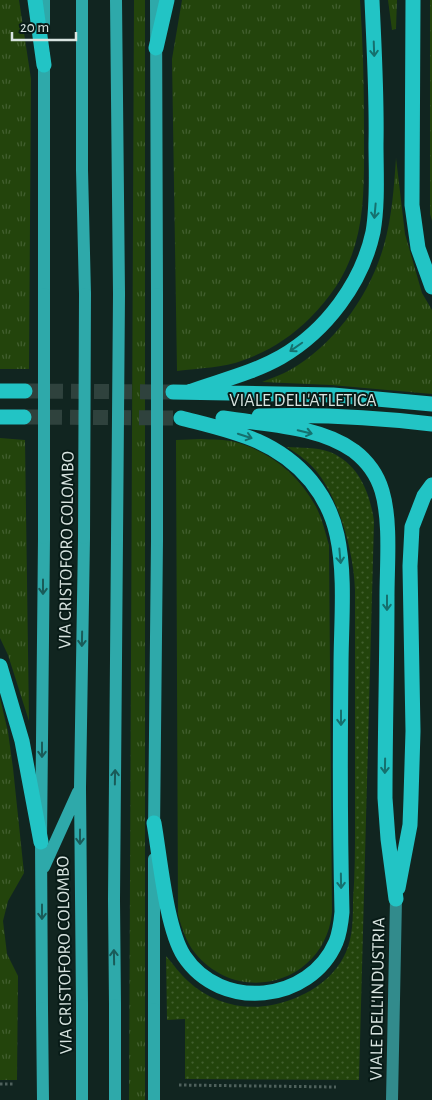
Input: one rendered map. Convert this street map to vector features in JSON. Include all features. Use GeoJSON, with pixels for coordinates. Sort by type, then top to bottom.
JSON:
{"type":"FeatureCollection","features":[{"type":"Feature","properties":{"kind":"highway"},"geometry":{"type":"LineString","coordinates":[[35,0],[44,65]]}},
{"type":"Feature","properties":{"kind":"highway"},"geometry":{"type":"LineString","coordinates":[[156,48],[167,0]]}},
{"type":"Feature","properties":{"kind":"highway"},"geometry":{"type":"LineString","coordinates":[[189,392],[282,357],[310,336],[328,318],[351,287],[359,272],[373,232],[376,198],[376,110],[372,0]]}},
{"type":"Feature","properties":{"kind":"highway"},"geometry":{"type":"LineString","coordinates":[[414,0],[412,205],[418,248],[432,288]]}},
{"type":"Feature","properties":{"kind":"highway"},"geometry":{"type":"LineString","coordinates":[[3,390],[25,391]]}},
{"type":"Feature","properties":{"kind":"highway","name":"VIALE DELL'ATLETICA"},"geometry":{"type":"LineString","coordinates":[[173,392],[333,395],[432,404]]}},
{"type":"Feature","properties":{"kind":"highway","name":"VIALE DELL'ATLETICA"},"geometry":{"type":"LineString","coordinates":[[154,823],[168,911],[174,933],[181,952],[196,971],[217,986],[240,993],[252,994],[281,991],[293,986],[320,967],[336,943],[342,912],[340,751],[342,583],[337,533],[329,511],[317,490],[286,457],[253,438],[177,418],[290,415],[338,416],[432,424]]}},
{"type":"Feature","properties":{"kind":"highway"},"geometry":{"type":"LineString","coordinates":[[0,417],[24,417]]}},
{"type":"Feature","properties":{"kind":"highway"},"geometry":{"type":"LineString","coordinates":[[222,418],[290,428],[324,436],[340,443],[367,463],[380,484],[384,500],[387,543],[385,798],[396,899]]}},
{"type":"Feature","properties":{"kind":"highway"},"geometry":{"type":"LineString","coordinates":[[396,899],[405,856],[412,798],[413,731],[410,566],[412,527],[424,496],[432,485]]}},
{"type":"Feature","properties":{"kind":"highway"},"geometry":{"type":"LineString","coordinates":[[0,666],[20,732],[41,842]]}},
{"type":"Feature","properties":{"kind":"main road","name":"VIA CRISTOFORO COLOMBO"},"geometry":{"type":"LineString","coordinates":[[43,1100],[41,842],[44,538],[44,0]]}},
{"type":"Feature","properties":{"kind":"main road","name":"VIA CRISTOFORO COLOMBO"},"geometry":{"type":"LineString","coordinates":[[82,0],[82,170],[85,294],[80,788],[82,1100]]}},
{"type":"Feature","properties":{"kind":"main road"},"geometry":{"type":"LineString","coordinates":[[115,1100],[114,900],[119,294],[116,0]]}},
{"type":"Feature","properties":{"kind":"main road"},"geometry":{"type":"LineString","coordinates":[[154,1100],[157,540],[156,0]]}},
{"type":"Feature","properties":{"kind":"main road"},"geometry":{"type":"LineString","coordinates":[[42,872],[80,788]]}},
{"type":"Feature","properties":{"kind":"main road","name":"VIALE DELL'INDUSTRIA"},"geometry":{"type":"LineString","coordinates":[[392,1100],[396,899]]}},
{"type":"Feature","properties":{"kind":"path"},"geometry":{"type":"LineString","coordinates":[[0,1084],[14,1084]]}},
{"type":"Feature","properties":{"kind":"path"},"geometry":{"type":"LineString","coordinates":[[179,1085],[336,1087]]}},
{"type":"Feature","properties":{"kind":"green space"},"geometry":{"type":"Polygon","coordinates":[[[0,0],[19,0],[31,79],[29,369],[0,369],[0,0]]]}},
{"type":"Feature","properties":{"kind":"green space"},"geometry":{"type":"Polygon","coordinates":[[[134,0],[145,0],[145,1100],[129,1100],[134,0]]]}},
{"type":"Feature","properties":{"kind":"green space"},"geometry":{"type":"Polygon","coordinates":[[[182,0],[360,0],[364,81],[364,182],[359,230],[353,253],[343,275],[329,296],[310,318],[279,343],[236,363],[177,371],[172,59],[182,0]]]}},
{"type":"Feature","properties":{"kind":"green space"},"geometry":{"type":"Polygon","coordinates":[[[388,0],[397,0],[396,29],[392,30],[388,0]]]}},
{"type":"Feature","properties":{"kind":"green space"},"geometry":{"type":"Polygon","coordinates":[[[430,0],[432,0],[432,221],[430,214],[430,0]]]}},
{"type":"Feature","properties":{"kind":"green space"},"geometry":{"type":"Polygon","coordinates":[[[396,158],[405,234],[422,293],[432,310],[432,394],[331,385],[262,382],[290,370],[322,347],[349,316],[360,300],[378,264],[387,234],[396,158]]]}},
{"type":"Feature","properties":{"kind":"green space"},"geometry":{"type":"Polygon","coordinates":[[[0,438],[25,440],[29,721],[8,655],[0,638],[0,438]]]}},
{"type":"Feature","properties":{"kind":"green space"},"geometry":{"type":"Polygon","coordinates":[[[176,440],[227,440],[248,446],[281,465],[300,483],[315,505],[329,545],[332,912],[326,936],[314,956],[298,970],[278,979],[257,983],[235,980],[214,970],[192,949],[178,915],[176,440]]]}},
{"type":"Feature","properties":{"kind":"green space"},"geometry":{"type":"Polygon","coordinates":[[[287,447],[325,450],[340,457],[349,464],[366,490],[374,521],[359,1080],[185,1079],[185,1019],[167,1020],[166,956],[185,978],[206,994],[238,1006],[261,1007],[305,994],[325,980],[340,963],[346,952],[351,933],[355,872],[355,590],[352,560],[339,513],[325,484],[314,468],[287,447]]]}},
{"type":"Feature","properties":{"kind":"green space"},"geometry":{"type":"Polygon","coordinates":[[[0,698],[8,732],[13,768],[24,873],[8,901],[3,921],[7,954],[18,976],[17,1080],[0,1080],[0,698]]]}},
{"type":"Feature","properties":{"kind":"tunnel"},"geometry":{"type":"LineString","coordinates":[[25,391],[172,392]]}},
{"type":"Feature","properties":{"kind":"tunnel"},"geometry":{"type":"LineString","coordinates":[[24,417],[173,418]]}}]}
